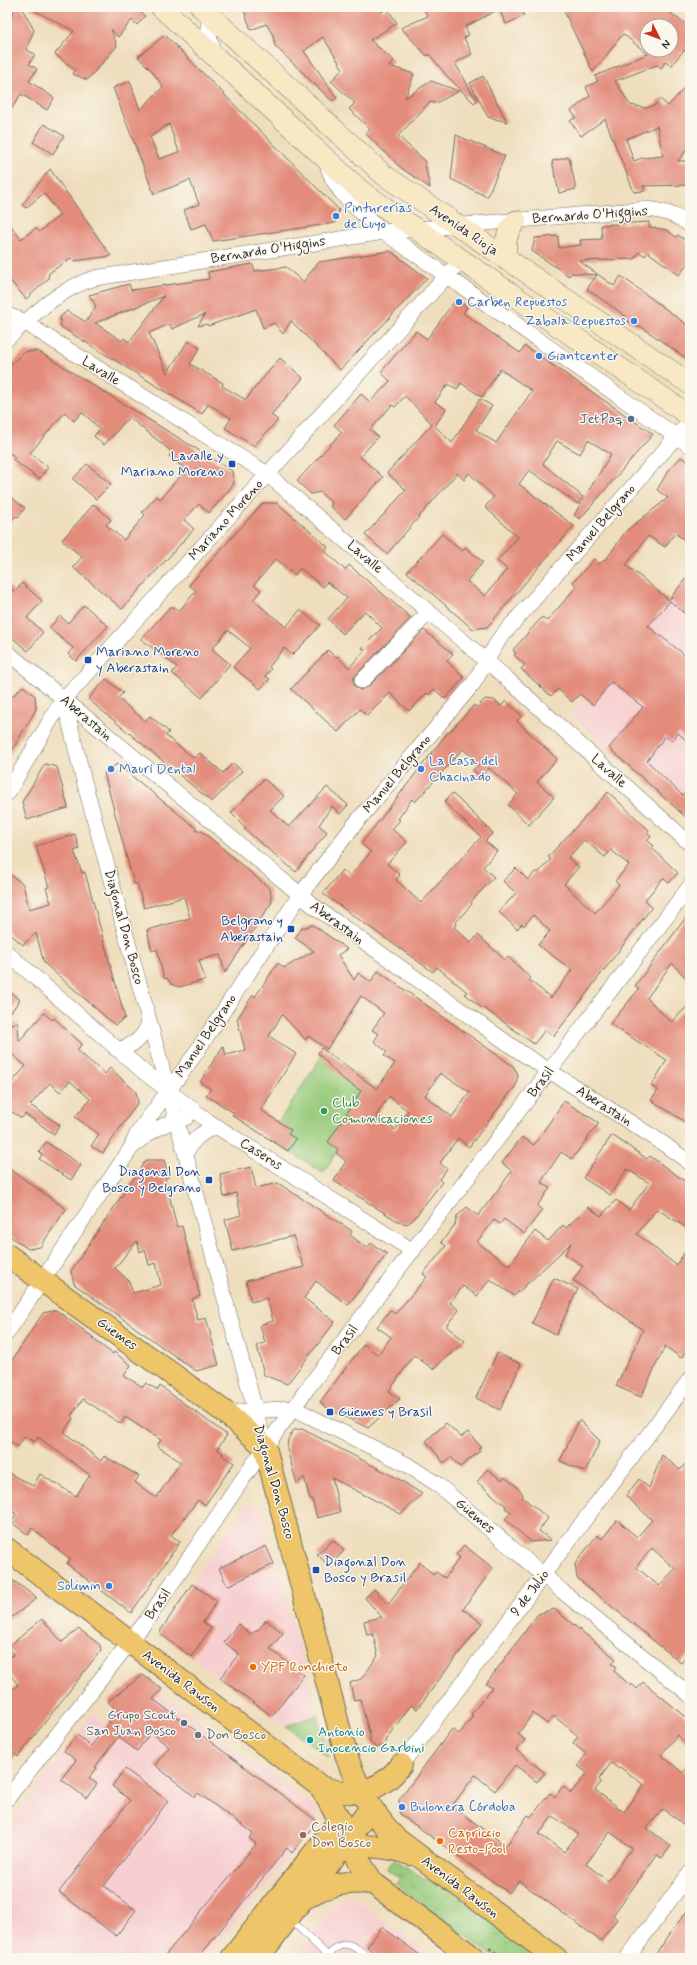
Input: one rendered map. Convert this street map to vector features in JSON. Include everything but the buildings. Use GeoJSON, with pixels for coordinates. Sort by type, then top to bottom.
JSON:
{"type":"FeatureCollection","features":[{"type":"Feature","properties":{"kind":"main road","name":"Avenida Rioja"},"geometry":{"type":"LineString","coordinates":[[161,7],[351,183],[690,416]]}},
{"type":"Feature","properties":{"kind":"main road","name":"Avenida Rioja"},"geometry":{"type":"LineString","coordinates":[[207,9],[374,168],[690,384]]}},
{"type":"Feature","properties":{"kind":"main road"},"geometry":{"type":"LineString","coordinates":[[351,183],[384,193],[430,222],[457,226]]}},
{"type":"Feature","properties":{"kind":"main road"},"geometry":{"type":"LineString","coordinates":[[508,261],[506,240],[509,231],[516,221]]}},
{"type":"Feature","properties":{"kind":"main road"},"geometry":{"type":"LineString","coordinates":[[461,260],[475,257],[482,258],[534,293],[542,295],[557,294]]}},
{"type":"Feature","properties":{"kind":"main road"},"geometry":{"type":"LineString","coordinates":[[602,356],[626,357],[681,394],[690,397]]}},
{"type":"Feature","properties":{"kind":"main road","name":"Güemes"},"geometry":{"type":"LineString","coordinates":[[7,1255],[226,1413],[265,1447]]}},
{"type":"Feature","properties":{"kind":"main road","name":"Diagonal Don Bosco"},"geometry":{"type":"LineString","coordinates":[[265,1447],[346,1754],[366,1800]]}},
{"type":"Feature","properties":{"kind":"main road","name":"Avenida Rawson"},"geometry":{"type":"LineString","coordinates":[[7,1549],[321,1787],[340,1820],[347,1845],[373,1883],[474,1958]]}},
{"type":"Feature","properties":{"kind":"main road"},"geometry":{"type":"LineString","coordinates":[[258,1958],[347,1845],[366,1800],[401,1765]]}},
{"type":"Feature","properties":{"kind":"main road"},"geometry":{"type":"LineString","coordinates":[[321,1787],[366,1800]]}},
{"type":"Feature","properties":{"kind":"main road","name":"Avenida Rawson"},"geometry":{"type":"LineString","coordinates":[[366,1800],[395,1838],[556,1958]]}},
{"type":"Feature","properties":{"kind":"main road"},"geometry":{"type":"LineString","coordinates":[[232,1958],[340,1820]]}},
{"type":"Feature","properties":{"kind":"main road"},"geometry":{"type":"LineString","coordinates":[[308,1861],[347,1845],[391,1848],[412,1854],[426,1862]]}},
{"type":"Feature","properties":{"kind":"main road"},"geometry":{"type":"LineString","coordinates":[[295,1910],[311,1895],[330,1886],[352,1882],[373,1883]]}},
{"type":"Feature","properties":{"kind":"street"},"geometry":{"type":"LineString","coordinates":[[207,9],[210,43],[217,58]]}},
{"type":"Feature","properties":{"kind":"street"},"geometry":{"type":"LineString","coordinates":[[326,159],[330,175],[342,195],[384,232],[690,446]]}},
{"type":"Feature","properties":{"kind":"street","name":"Bernardo O'Higgins"},"geometry":{"type":"LineString","coordinates":[[7,339],[51,300],[66,289],[95,278],[384,232],[416,229],[647,209],[665,211],[676,215],[690,225]]}},
{"type":"Feature","properties":{"kind":"street","name":"Mariano Moreno"},"geometry":{"type":"LineString","coordinates":[[7,794],[64,699],[461,260]]}},
{"type":"Feature","properties":{"kind":"street","name":"Lavalle"},"geometry":{"type":"LineString","coordinates":[[7,315],[24,323],[268,474],[486,661],[690,844]]}},
{"type":"Feature","properties":{"kind":"street","name":"Manuel Belgrano"},"geometry":{"type":"LineString","coordinates":[[7,1334],[131,1148],[137,1134],[193,1057],[300,895],[354,825],[473,684],[500,638],[690,421]]}},
{"type":"Feature","properties":{"kind":"street"},"geometry":{"type":"LineString","coordinates":[[362,681],[429,612]]}},
{"type":"Feature","properties":{"kind":"street","name":"Aberastain"},"geometry":{"type":"LineString","coordinates":[[7,652],[300,895],[522,1054],[661,1142],[690,1163]]}},
{"type":"Feature","properties":{"kind":"street","name":"Diagonal Don Bosco"},"geometry":{"type":"LineString","coordinates":[[64,699],[81,770],[265,1447]]}},
{"type":"Feature","properties":{"kind":"street","name":"Brasil"},"geometry":{"type":"LineString","coordinates":[[7,1799],[147,1620],[293,1408],[690,886]]}},
{"type":"Feature","properties":{"kind":"street","name":"Caseros"},"geometry":{"type":"LineString","coordinates":[[7,954],[116,1049],[201,1116],[413,1251]]}},
{"type":"Feature","properties":{"kind":"street"},"geometry":{"type":"LineString","coordinates":[[116,1049],[126,1047],[138,1040],[146,1030],[149,1020]]}},
{"type":"Feature","properties":{"kind":"street","name":"Manuel Belgrano"},"geometry":{"type":"LineString","coordinates":[[131,1148],[151,1132],[177,1120],[201,1116]]}},
{"type":"Feature","properties":{"kind":"street"},"geometry":{"type":"LineString","coordinates":[[186,1153],[192,1143],[200,1135],[218,1127]]}},
{"type":"Feature","properties":{"kind":"street","name":"9 de Julio"},"geometry":{"type":"LineString","coordinates":[[401,1765],[690,1379]]}},
{"type":"Feature","properties":{"kind":"street"},"geometry":{"type":"LineString","coordinates":[[226,1413],[293,1408]]}},
{"type":"Feature","properties":{"kind":"street","name":"Güemes"},"geometry":{"type":"LineString","coordinates":[[293,1408],[406,1464],[437,1484],[543,1575],[690,1695]]}},
{"type":"Feature","properties":{"kind":"street"},"geometry":{"type":"LineString","coordinates":[[627,1958],[690,1873]]}},
{"type":"Feature","properties":{"kind":"lane"},"geometry":{"type":"LineString","coordinates":[[295,1910],[327,1957],[339,1945],[347,1944],[355,1947],[369,1958]]}},
{"type":"Feature","properties":{"kind":"shaded area"},"geometry":{"type":"Polygon","coordinates":[[[670,601],[690,618],[690,821],[682,795],[651,765],[640,776],[570,714],[670,601]]]}},
{"type":"Feature","properties":{"kind":"shaded area"},"geometry":{"type":"Polygon","coordinates":[[[246,1504],[260,1506],[318,1715],[286,1726],[159,1633],[246,1504]]]}},
{"type":"Feature","properties":{"kind":"shaded area"},"geometry":{"type":"Polygon","coordinates":[[[159,1692],[316,1808],[318,1821],[207,1958],[16,1958],[7,1949],[7,1827],[93,1713],[113,1732],[159,1692]]]}},
{"type":"Feature","properties":{"kind":"shaded area"},"geometry":{"type":"Polygon","coordinates":[[[353,1897],[434,1958],[292,1958],[339,1899],[353,1897]]]}},
{"type":"Feature","properties":{"kind":"green space","name":"Club Comunicaciones"},"geometry":{"type":"Polygon","coordinates":[[[325,1051],[377,1089],[323,1173],[268,1138],[325,1051]]]}},
{"type":"Feature","properties":{"kind":"green space"},"geometry":{"type":"Polygon","coordinates":[[[318,1715],[329,1758],[286,1726],[318,1715]]]}},
{"type":"Feature","properties":{"kind":"green space"},"geometry":{"type":"Polygon","coordinates":[[[394,1859],[427,1880],[447,1888],[541,1958],[495,1958],[396,1884],[400,1879],[386,1868],[394,1859]]]}},
{"type":"Feature","properties":{"kind":"place","name":"Pinturerías de Cuyo"},"geometry":{"type":"Point","coordinates":[336,216]}},
{"type":"Feature","properties":{"kind":"place","name":"Carben Repuestos"},"geometry":{"type":"Point","coordinates":[459,302]}},
{"type":"Feature","properties":{"kind":"place","name":"Zabala Repuestos"},"geometry":{"type":"Point","coordinates":[634,321]}},
{"type":"Feature","properties":{"kind":"place","name":"Giantcenter"},"geometry":{"type":"Point","coordinates":[539,356]}},
{"type":"Feature","properties":{"kind":"place","name":"JetPaq"},"geometry":{"type":"Point","coordinates":[631,419]}},
{"type":"Feature","properties":{"kind":"place","name":"Lavalle y Mariano Moreno"},"geometry":{"type":"Point","coordinates":[232,464]}},
{"type":"Feature","properties":{"kind":"place","name":"Mariano Moreno y Aberastain"},"geometry":{"type":"Point","coordinates":[88,660]}},
{"type":"Feature","properties":{"kind":"place","name":"Mauri Dental"},"geometry":{"type":"Point","coordinates":[111,769]}},
{"type":"Feature","properties":{"kind":"place","name":"La Casa del Chacinado"},"geometry":{"type":"Point","coordinates":[421,769]}},
{"type":"Feature","properties":{"kind":"place","name":"Belgrano y Aberastain"},"geometry":{"type":"Point","coordinates":[291,929]}},
{"type":"Feature","properties":{"kind":"place","name":"Club Comunicaciones"},"geometry":{"type":"Point","coordinates":[324,1111]}},
{"type":"Feature","properties":{"kind":"place","name":"Diagonal Don Bosco y Belgrano"},"geometry":{"type":"Point","coordinates":[209,1180]}},
{"type":"Feature","properties":{"kind":"place","name":"Güemes y Brasil"},"geometry":{"type":"Point","coordinates":[330,1412]}},
{"type":"Feature","properties":{"kind":"place","name":"Diagonal Don Bosco y Brasil"},"geometry":{"type":"Point","coordinates":[316,1570]}},
{"type":"Feature","properties":{"kind":"place","name":"Solimin"},"geometry":{"type":"Point","coordinates":[109,1586]}},
{"type":"Feature","properties":{"kind":"place","name":"YPF Ronchieto"},"geometry":{"type":"Point","coordinates":[253,1667]}},
{"type":"Feature","properties":{"kind":"place","name":"Grupo Scout San Juan Bosco"},"geometry":{"type":"Point","coordinates":[184,1723]}},
{"type":"Feature","properties":{"kind":"place","name":"Don Bosco"},"geometry":{"type":"Point","coordinates":[198,1735]}},
{"type":"Feature","properties":{"kind":"place","name":"Antonio Inocencio Garbini"},"geometry":{"type":"Point","coordinates":[310,1740]}},
{"type":"Feature","properties":{"kind":"place","name":"Bulonera Córdoba"},"geometry":{"type":"Point","coordinates":[402,1807]}},
{"type":"Feature","properties":{"kind":"place","name":"Colegio Don Bosco"},"geometry":{"type":"Point","coordinates":[303,1835]}},
{"type":"Feature","properties":{"kind":"place","name":"Capriccio Resto-Pool"},"geometry":{"type":"Point","coordinates":[440,1841]}}]}
